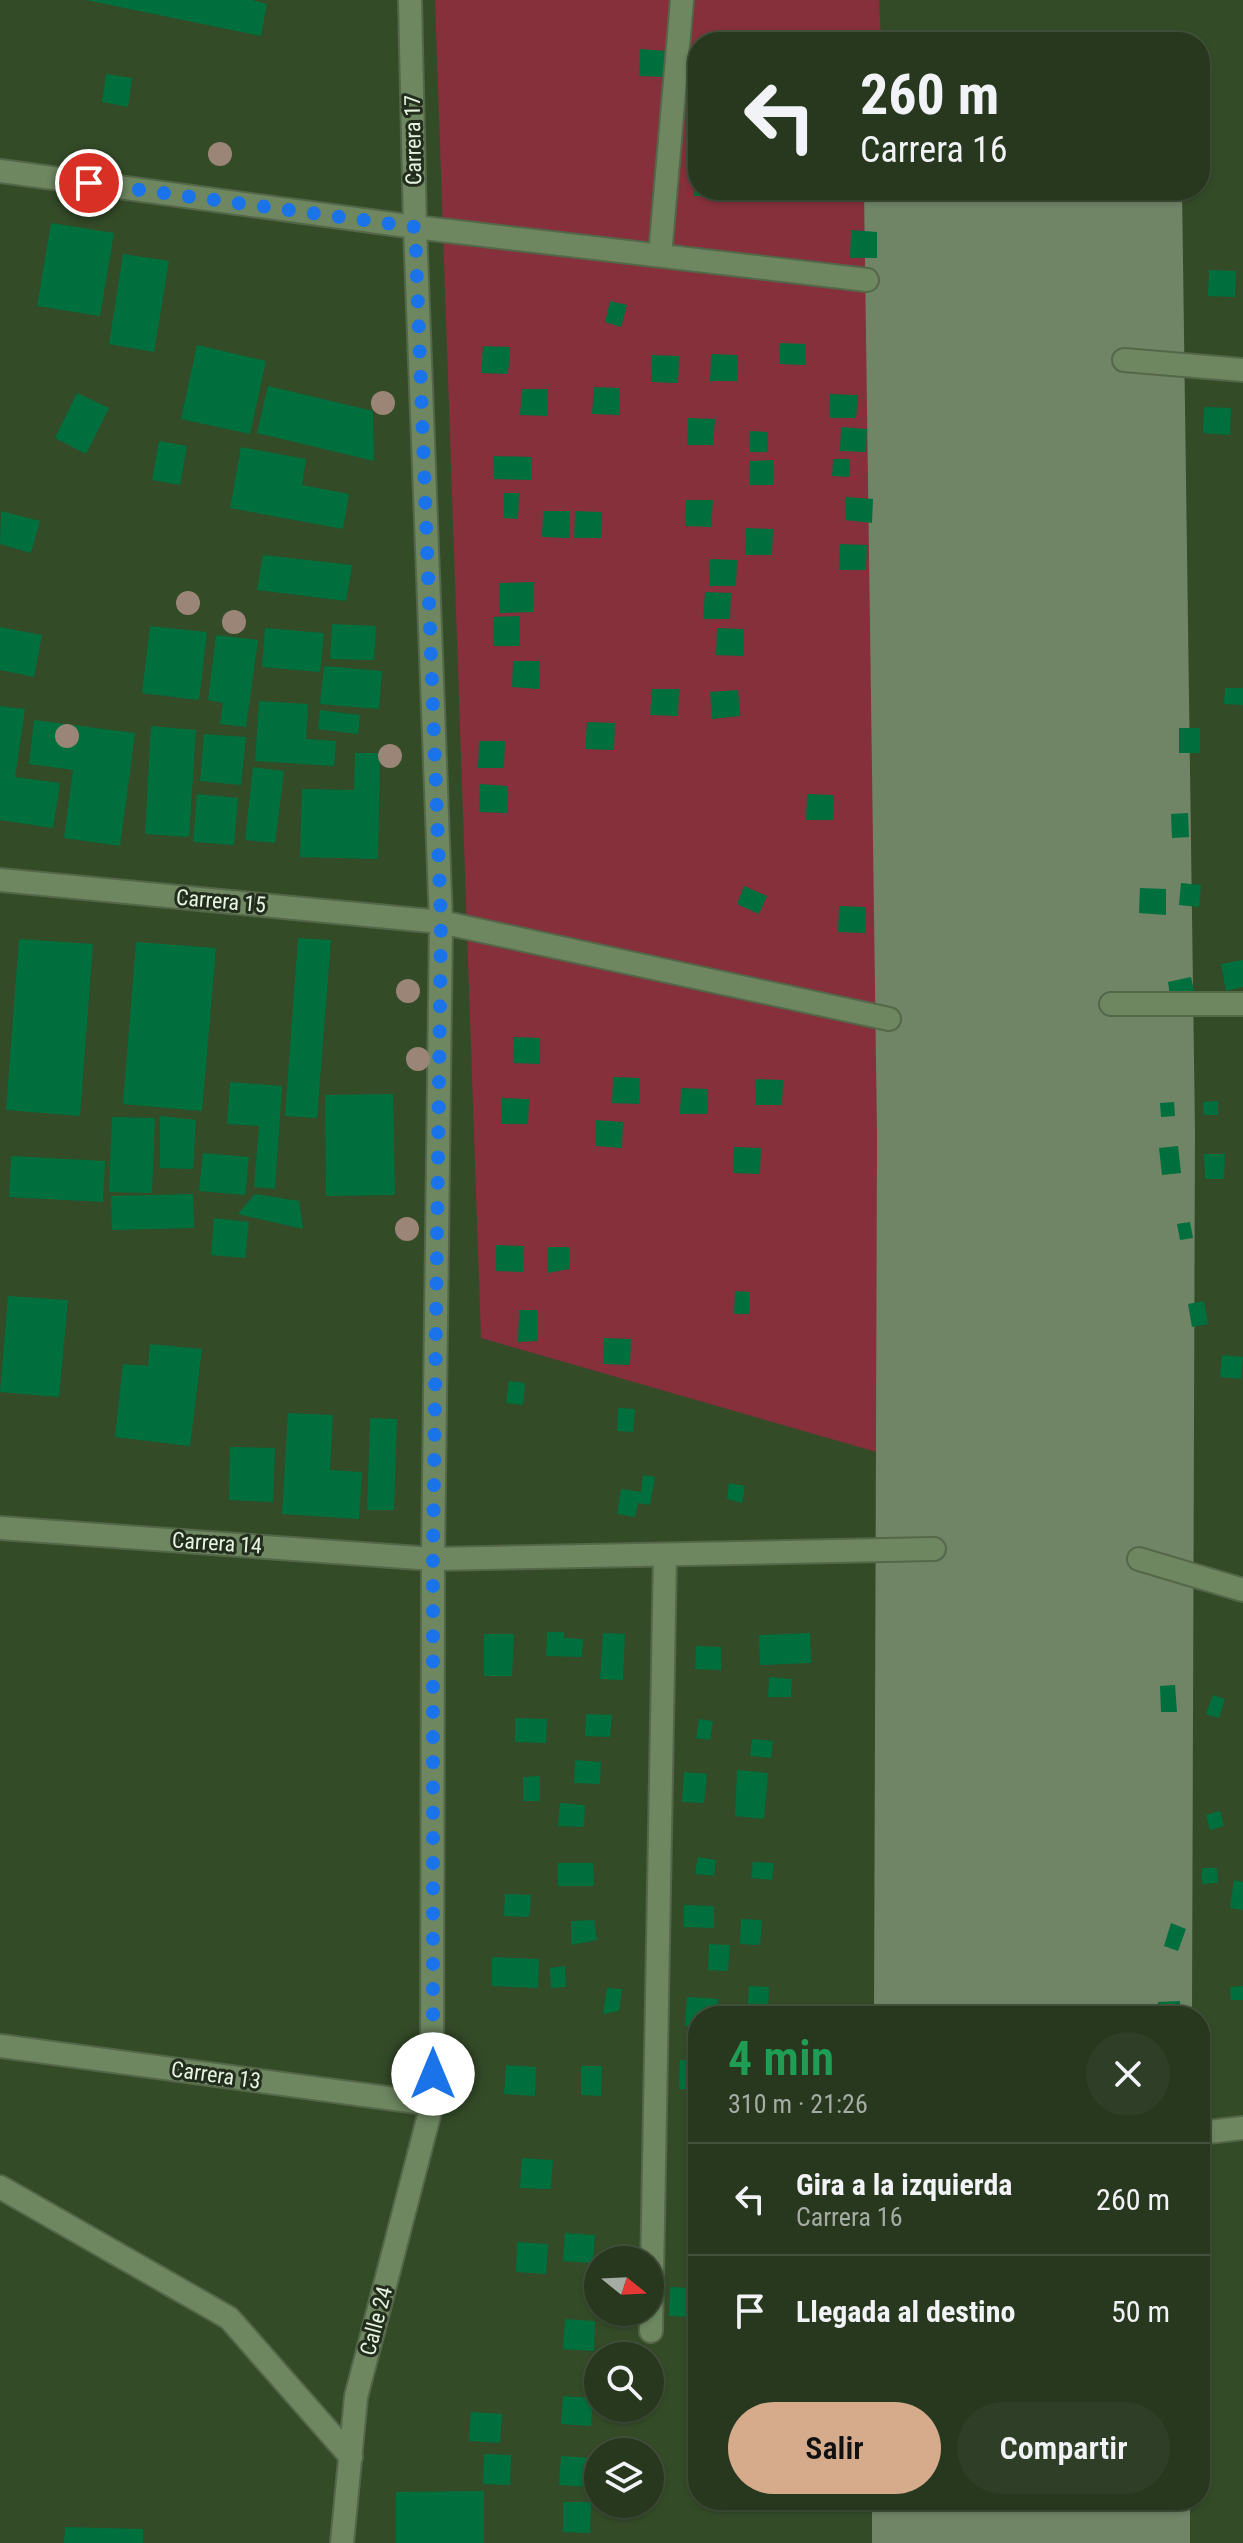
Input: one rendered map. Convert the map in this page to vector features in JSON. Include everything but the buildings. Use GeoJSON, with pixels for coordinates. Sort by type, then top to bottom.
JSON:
{"type":"FeatureCollection","features":[{"type":"Feature","properties":{"kind":"street","name":"Carrera 17"},"geometry":{"type":"LineString","coordinates":[[410,0],[415,227],[441,922],[433,1559],[432,2104]]}},
{"type":"Feature","properties":{"kind":"street"},"geometry":{"type":"LineString","coordinates":[[660,255],[682,0]]}},
{"type":"Feature","properties":{"kind":"street"},"geometry":{"type":"LineString","coordinates":[[0,171],[415,227],[867,280]]}},
{"type":"Feature","properties":{"kind":"street"},"geometry":{"type":"LineString","coordinates":[[1124,360],[1243,370]]}},
{"type":"Feature","properties":{"kind":"street","name":"Carrera 15"},"geometry":{"type":"LineString","coordinates":[[0,880],[441,922],[889,1019]]}},
{"type":"Feature","properties":{"kind":"street"},"geometry":{"type":"LineString","coordinates":[[1111,1004],[1243,1004]]}},
{"type":"Feature","properties":{"kind":"street","name":"Carrera 14"},"geometry":{"type":"LineString","coordinates":[[0,1528],[433,1559],[934,1549]]}},
{"type":"Feature","properties":{"kind":"street"},"geometry":{"type":"LineString","coordinates":[[651,2331],[665,1555]]}},
{"type":"Feature","properties":{"kind":"street"},"geometry":{"type":"LineString","coordinates":[[1139,1559],[1243,1590]]}},
{"type":"Feature","properties":{"kind":"street","name":"Carrera 13"},"geometry":{"type":"LineString","coordinates":[[0,2046],[432,2104]]}},
{"type":"Feature","properties":{"kind":"street","name":"Calle 24"},"geometry":{"type":"LineString","coordinates":[[342,2543],[356,2397],[432,2104]]}},
{"type":"Feature","properties":{"kind":"street"},"geometry":{"type":"LineString","coordinates":[[1210,2132],[1243,2128]]}},
{"type":"Feature","properties":{"kind":"street"},"geometry":{"type":"LineString","coordinates":[[0,2187],[229,2318],[351,2457]]}},
{"type":"Feature","properties":{"kind":"shaded area"},"geometry":{"type":"Polygon","coordinates":[[[435,0],[879,0],[881,32],[688,32],[688,200],[888,200],[946,1472],[481,1338],[435,0]]]}},
{"type":"Feature","properties":{"kind":"runway"},"geometry":{"type":"LineString","coordinates":[[1023,200],[1036,1133],[1033,2006]]}},
{"type":"Feature","properties":{"kind":"runway"},"geometry":{"type":"LineString","coordinates":[[1031,2510],[1031,2543]]}},
{"type":"Feature","properties":{"kind":"route"},"geometry":{"type":"LineString","coordinates":[[89,183],[415,227],[441,922],[433,1559],[433,2074]]}}]}
